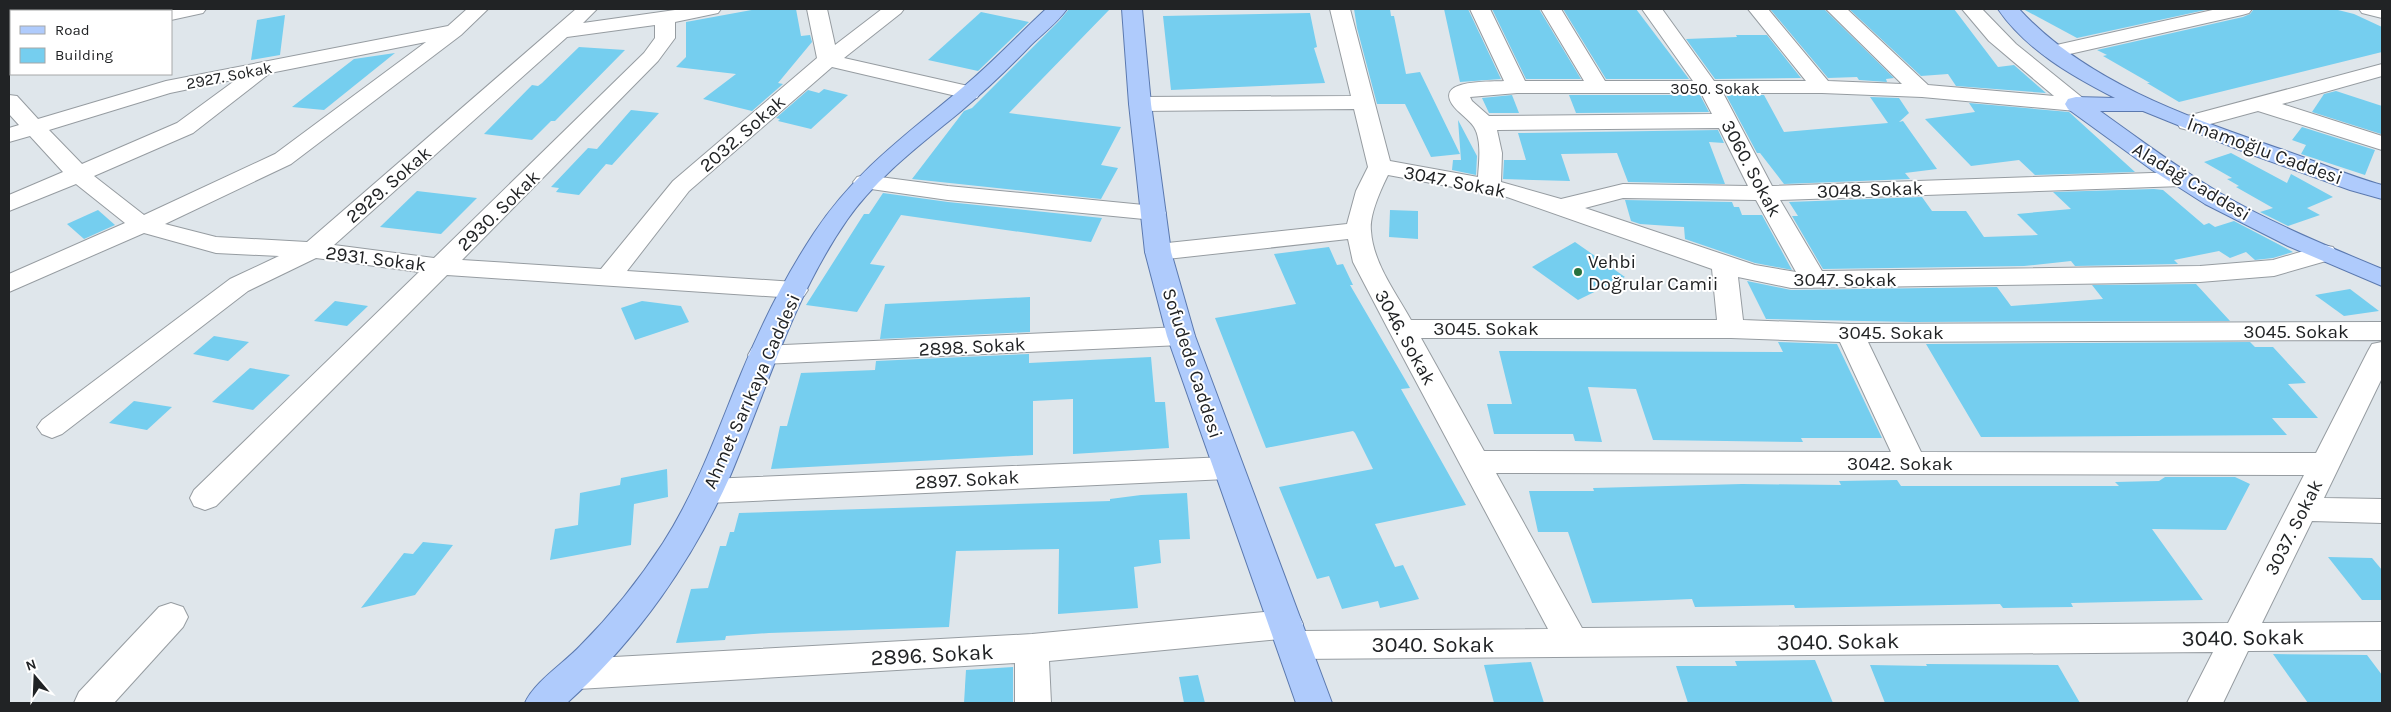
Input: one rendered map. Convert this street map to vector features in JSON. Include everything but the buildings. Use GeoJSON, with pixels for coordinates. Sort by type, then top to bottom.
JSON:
{"type":"FeatureCollection","features":[{"type":"Feature","properties":{"kind":"main road","name":"Ahmet Sarıkaya Caddesi"},"geometry":{"type":"LineString","coordinates":[[543,703],[578,674],[612,637],[690,525],[708,491],[762,356],[795,290],[837,217],[865,182],[897,150],[969,93],[1057,9]]}},
{"type":"Feature","properties":{"kind":"main road","name":"Sofudede Caddesi"},"geometry":{"type":"LineString","coordinates":[[1132,9],[1140,104],[1158,252],[1181,336],[1227,468],[1314,703]]}},
{"type":"Feature","properties":{"kind":"main road","name":"İmamoğlu Caddesi"},"geometry":{"type":"LineString","coordinates":[[2008,9],[2022,26],[2052,52],[2097,80],[2188,123],[2380,192]]}},
{"type":"Feature","properties":{"kind":"main road"},"geometry":{"type":"LineString","coordinates":[[2076,104],[2150,105]]}},
{"type":"Feature","properties":{"kind":"main road","name":"Aladağ Caddesi"},"geometry":{"type":"LineString","coordinates":[[2076,104],[2182,179],[2213,198],[2324,254],[2382,278]]}},
{"type":"Feature","properties":{"kind":"street"},"geometry":{"type":"LineString","coordinates":[[172,14],[196,9]]}},
{"type":"Feature","properties":{"kind":"street"},"geometry":{"type":"LineString","coordinates":[[9,284],[142,225],[283,159],[454,31],[478,9]]}},
{"type":"Feature","properties":{"kind":"street","name":"2929. Sokak"},"geometry":{"type":"LineString","coordinates":[[52,427],[239,285],[313,250],[587,9]]}},
{"type":"Feature","properties":{"kind":"street"},"geometry":{"type":"LineString","coordinates":[[562,32],[665,18],[711,9]]}},
{"type":"Feature","properties":{"kind":"street"},"geometry":{"type":"LineString","coordinates":[[817,9],[828,60],[969,93]]}},
{"type":"Feature","properties":{"kind":"street","name":"2032. Sokak"},"geometry":{"type":"LineString","coordinates":[[609,277],[681,186],[828,60],[894,9]]}},
{"type":"Feature","properties":{"kind":"street"},"geometry":{"type":"LineString","coordinates":[[1340,9],[1380,167]]}},
{"type":"Feature","properties":{"kind":"street"},"geometry":{"type":"LineString","coordinates":[[1480,9],[1517,87]]}},
{"type":"Feature","properties":{"kind":"street"},"geometry":{"type":"LineString","coordinates":[[1551,9],[1598,87]]}},
{"type":"Feature","properties":{"kind":"street","name":"3060. Sokak"},"geometry":{"type":"LineString","coordinates":[[1652,9],[1709,88],[1728,121],[1764,193],[1814,280]]}},
{"type":"Feature","properties":{"kind":"street"},"geometry":{"type":"LineString","coordinates":[[1758,9],[1822,87]]}},
{"type":"Feature","properties":{"kind":"street"},"geometry":{"type":"LineString","coordinates":[[1836,9],[1922,91]]}},
{"type":"Feature","properties":{"kind":"street"},"geometry":{"type":"LineString","coordinates":[[1972,9],[2001,43],[2055,83],[2076,104]]}},
{"type":"Feature","properties":{"kind":"street"},"geometry":{"type":"LineString","coordinates":[[2052,52],[2242,9]]}},
{"type":"Feature","properties":{"kind":"street"},"geometry":{"type":"LineString","coordinates":[[2369,9],[2382,12]]}},
{"type":"Feature","properties":{"kind":"street","name":"2930. Sokak"},"geometry":{"type":"LineString","coordinates":[[205,498],[615,96],[651,57],[665,38],[665,18]]}},
{"type":"Feature","properties":{"kind":"street","name":"2927. Sokak"},"geometry":{"type":"LineString","coordinates":[[9,135],[33,126],[166,87],[454,31]]}},
{"type":"Feature","properties":{"kind":"street"},"geometry":{"type":"LineString","coordinates":[[9,204],[185,128],[264,69]]}},
{"type":"Feature","properties":{"kind":"street"},"geometry":{"type":"LineString","coordinates":[[2188,123],[2382,70]]}},
{"type":"Feature","properties":{"kind":"street","name":"3050. Sokak"},"geometry":{"type":"LineString","coordinates":[[1489,186],[1491,174],[1489,145],[1482,123],[1466,109],[1460,100],[1460,92],[1476,88],[1822,87],[1922,91],[2076,104]]}},
{"type":"Feature","properties":{"kind":"street","name":"2931. Sokak"},"geometry":{"type":"LineString","coordinates":[[9,100],[78,175],[142,225],[216,245],[313,250],[440,267],[795,290]]}},
{"type":"Feature","properties":{"kind":"street"},"geometry":{"type":"LineString","coordinates":[[1140,104],[1362,102]]}},
{"type":"Feature","properties":{"kind":"street"},"geometry":{"type":"LineString","coordinates":[[2257,103],[2382,143]]}},
{"type":"Feature","properties":{"kind":"street"},"geometry":{"type":"LineString","coordinates":[[1482,123],[1728,121]]}},
{"type":"Feature","properties":{"kind":"street","name":"3047. Sokak"},"geometry":{"type":"LineString","coordinates":[[1380,167],[1489,186],[1560,207],[1724,264],[1768,276],[1814,280],[2200,274],[2274,268],[2324,254]]}},
{"type":"Feature","properties":{"kind":"street","name":"3046. Sokak"},"geometry":{"type":"LineString","coordinates":[[1380,167],[1368,191],[1358,230],[1366,262],[1573,643]]}},
{"type":"Feature","properties":{"kind":"street","name":"3048. Sokak"},"geometry":{"type":"LineString","coordinates":[[1560,207],[1623,192],[1764,193],[2182,179]]}},
{"type":"Feature","properties":{"kind":"street"},"geometry":{"type":"LineString","coordinates":[[865,182],[948,193],[1154,213]]}},
{"type":"Feature","properties":{"kind":"street"},"geometry":{"type":"LineString","coordinates":[[1158,252],[1358,230]]}},
{"type":"Feature","properties":{"kind":"street"},"geometry":{"type":"LineString","coordinates":[[1724,264],[1731,329]]}},
{"type":"Feature","properties":{"kind":"street","name":"3045. Sokak"},"geometry":{"type":"LineString","coordinates":[[1401,329],[1731,329],[1850,333],[2382,330]]}},
{"type":"Feature","properties":{"kind":"street"},"geometry":{"type":"LineString","coordinates":[[1850,333],[1911,463]]}},
{"type":"Feature","properties":{"kind":"street","name":"2898. Sokak"},"geometry":{"type":"LineString","coordinates":[[762,356],[1181,336]]}},
{"type":"Feature","properties":{"kind":"street","name":"3037. Sokak"},"geometry":{"type":"LineString","coordinates":[[2205,703],[2382,351]]}},
{"type":"Feature","properties":{"kind":"street","name":"3042. Sokak"},"geometry":{"type":"LineString","coordinates":[[1475,462],[2324,464]]}},
{"type":"Feature","properties":{"kind":"street","name":"2897. Sokak"},"geometry":{"type":"LineString","coordinates":[[708,491],[1227,468]]}},
{"type":"Feature","properties":{"kind":"street"},"geometry":{"type":"LineString","coordinates":[[2304,509],[2382,511]]}},
{"type":"Feature","properties":{"kind":"street"},"geometry":{"type":"LineString","coordinates":[[92,703],[171,617]]}},
{"type":"Feature","properties":{"kind":"street","name":"3040. Sokak"},"geometry":{"type":"LineString","coordinates":[[1290,634],[1573,643],[2382,636]]}},
{"type":"Feature","properties":{"kind":"street","name":"2896. Sokak"},"geometry":{"type":"LineString","coordinates":[[578,674],[1290,634]]}},
{"type":"Feature","properties":{"kind":"street"},"geometry":{"type":"LineString","coordinates":[[1032,648],[1033,703]]}},
{"type":"Feature","properties":{"kind":"place","name":"Vehbi Doğrular Camii"},"geometry":{"type":"Point","coordinates":[1578,272]}}]}
